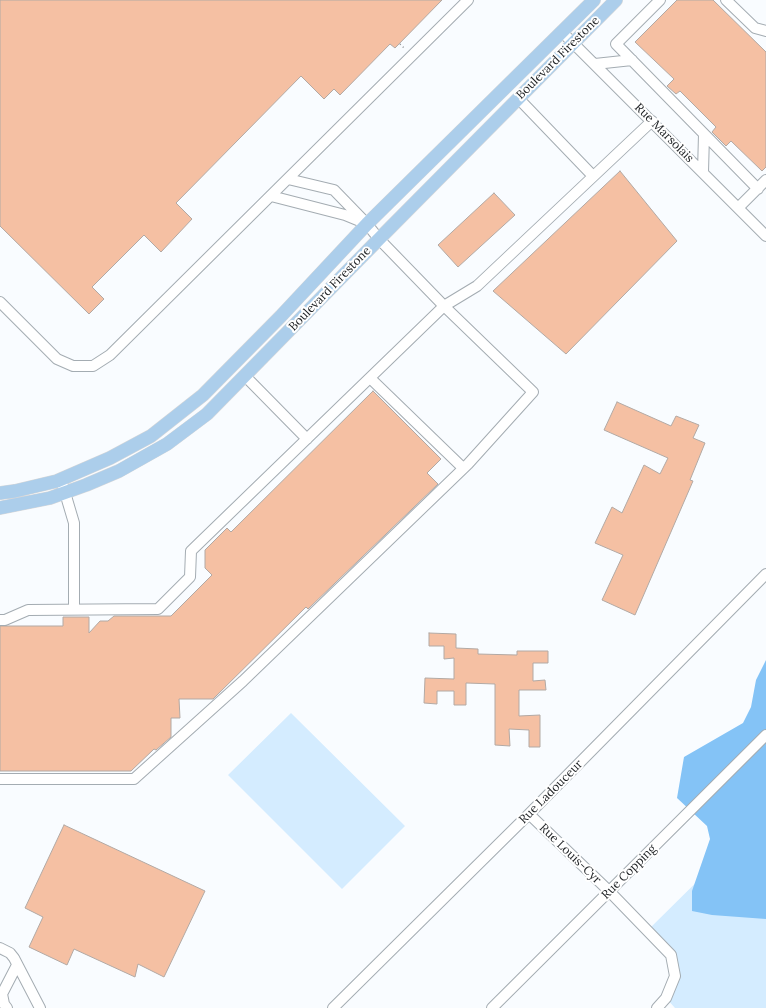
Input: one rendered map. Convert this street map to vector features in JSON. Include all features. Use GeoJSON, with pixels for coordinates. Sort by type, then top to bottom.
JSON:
{"type":"FeatureCollection","features":[{"type":"Feature","properties":{"kind":"main road","name":"Boulevard Firestone"},"geometry":{"type":"LineString","coordinates":[[0,493],[15,491],[61,479],[110,458],[151,436],[203,396],[281,316],[367,224],[594,0]]}},
{"type":"Feature","properties":{"kind":"main road","name":"Boulevard Firestone"},"geometry":{"type":"LineString","coordinates":[[0,508],[50,498],[119,471],[167,444],[207,414],[616,0]]}},
{"type":"Feature","properties":{"kind":"street"},"geometry":{"type":"LineString","coordinates":[[0,302],[57,359],[73,366],[93,366],[110,355],[468,0]]}},
{"type":"Feature","properties":{"kind":"street"},"geometry":{"type":"LineString","coordinates":[[660,0],[616,44],[758,189]]}},
{"type":"Feature","properties":{"kind":"street"},"geometry":{"type":"LineString","coordinates":[[726,0],[755,28],[766,31]]}},
{"type":"Feature","properties":{"kind":"street","name":"Rue Marsolais"},"geometry":{"type":"LineString","coordinates":[[562,32],[574,42],[766,236]]}},
{"type":"Feature","properties":{"kind":"street"},"geometry":{"type":"LineString","coordinates":[[596,64],[632,60]]}},
{"type":"Feature","properties":{"kind":"street"},"geometry":{"type":"LineString","coordinates":[[518,98],[593,176]]}},
{"type":"Feature","properties":{"kind":"street"},"geometry":{"type":"LineString","coordinates":[[0,620],[5,620],[28,610],[158,609],[190,577],[191,551],[444,306],[477,286],[652,121]]}},
{"type":"Feature","properties":{"kind":"street"},"geometry":{"type":"LineString","coordinates":[[703,172],[704,134]]}},
{"type":"Feature","properties":{"kind":"street"},"geometry":{"type":"LineString","coordinates":[[0,779],[134,779],[243,681],[463,468],[533,392],[444,306],[334,190],[288,179]]}},
{"type":"Feature","properties":{"kind":"street"},"geometry":{"type":"LineString","coordinates":[[739,208],[766,180]]}},
{"type":"Feature","properties":{"kind":"street"},"geometry":{"type":"LineString","coordinates":[[271,196],[345,215],[367,224]]}},
{"type":"Feature","properties":{"kind":"street"},"geometry":{"type":"LineString","coordinates":[[245,376],[307,439]]}},
{"type":"Feature","properties":{"kind":"street"},"geometry":{"type":"LineString","coordinates":[[370,378],[463,468]]}},
{"type":"Feature","properties":{"kind":"street"},"geometry":{"type":"LineString","coordinates":[[61,479],[74,523],[74,609]]}},
{"type":"Feature","properties":{"kind":"street","name":"Rue Ladouceur"},"geometry":{"type":"LineString","coordinates":[[333,1008],[529,814],[766,574]]}},
{"type":"Feature","properties":{"kind":"street","name":"Rue Copping"},"geometry":{"type":"LineString","coordinates":[[492,1008],[766,735]]}},
{"type":"Feature","properties":{"kind":"street","name":"Rue Louis-Cyr"},"geometry":{"type":"LineString","coordinates":[[529,814],[610,891],[671,955],[674,976],[666,998],[656,1008]]}},
{"type":"Feature","properties":{"kind":"street"},"geometry":{"type":"LineString","coordinates":[[0,948],[10,953],[40,1008]]}},
{"type":"Feature","properties":{"kind":"street"},"geometry":{"type":"LineString","coordinates":[[7,1008],[4,1004],[2,994],[17,965]]}},
{"type":"Feature","properties":{"kind":"path"},"geometry":{"type":"LineString","coordinates":[[400,44],[408,51]]}},
{"type":"Feature","properties":{"kind":"shaded area"},"geometry":{"type":"Polygon","coordinates":[[[766,660],[766,919],[712,915],[692,911],[692,891],[710,839],[707,826],[677,798],[684,757],[743,723],[751,707],[756,680],[766,660]]]}},
{"type":"Feature","properties":{"kind":"shaded area"},"geometry":{"type":"Polygon","coordinates":[[[291,713],[405,826],[342,889],[228,775],[291,713]]]}},
{"type":"Feature","properties":{"kind":"shaded area"},"geometry":{"type":"Polygon","coordinates":[[[737,842],[766,870],[766,1008],[675,1008],[666,998],[675,976],[671,955],[647,931],[737,842]]]}},
{"type":"Feature","properties":{"kind":"building"},"geometry":{"type":"Polygon","coordinates":[[[0,0],[442,0],[395,48],[390,44],[340,95],[334,89],[324,99],[301,76],[176,203],[192,219],[161,252],[144,235],[92,287],[104,299],[89,314],[0,226],[0,0]]]}},
{"type":"Feature","properties":{"kind":"building"},"geometry":{"type":"Polygon","coordinates":[[[677,0],[713,0],[766,52],[766,167],[762,171],[731,141],[726,146],[712,132],[716,127],[680,91],[676,94],[667,86],[674,79],[635,42],[677,0]]]}},
{"type":"Feature","properties":{"kind":"building"},"geometry":{"type":"Polygon","coordinates":[[[620,171],[677,241],[566,354],[493,291],[620,171]]]}},
{"type":"Feature","properties":{"kind":"building"},"geometry":{"type":"Polygon","coordinates":[[[494,193],[515,215],[458,267],[438,245],[494,193]]]}},
{"type":"Feature","properties":{"kind":"building"},"geometry":{"type":"Polygon","coordinates":[[[373,391],[441,459],[427,473],[438,484],[308,609],[306,607],[213,699],[179,699],[180,718],[171,718],[171,737],[156,750],[154,749],[131,771],[0,771],[0,626],[63,626],[63,617],[89,617],[89,633],[100,621],[108,621],[114,616],[171,616],[212,575],[205,568],[205,550],[227,528],[231,532],[373,391]]]}},
{"type":"Feature","properties":{"kind":"building"},"geometry":{"type":"Polygon","coordinates":[[[617,402],[671,426],[676,416],[699,425],[693,438],[705,443],[690,480],[693,481],[635,615],[602,600],[623,555],[595,543],[612,507],[622,513],[644,465],[660,474],[668,458],[604,430],[617,402]]]}},
{"type":"Feature","properties":{"kind":"building"},"geometry":{"type":"Polygon","coordinates":[[[429,633],[456,634],[456,648],[478,649],[478,654],[517,655],[517,651],[548,651],[548,663],[533,663],[533,681],[545,680],[546,690],[519,690],[519,716],[540,715],[540,747],[529,747],[529,730],[509,729],[510,746],[495,745],[495,684],[466,683],[466,705],[454,705],[454,691],[437,691],[437,704],[424,703],[425,678],[454,679],[454,658],[444,659],[444,646],[429,646],[429,633]]]}},
{"type":"Feature","properties":{"kind":"building"},"geometry":{"type":"Polygon","coordinates":[[[64,825],[205,891],[164,977],[138,964],[135,977],[74,949],[67,965],[29,947],[43,917],[25,908],[64,825]]]}}]}
